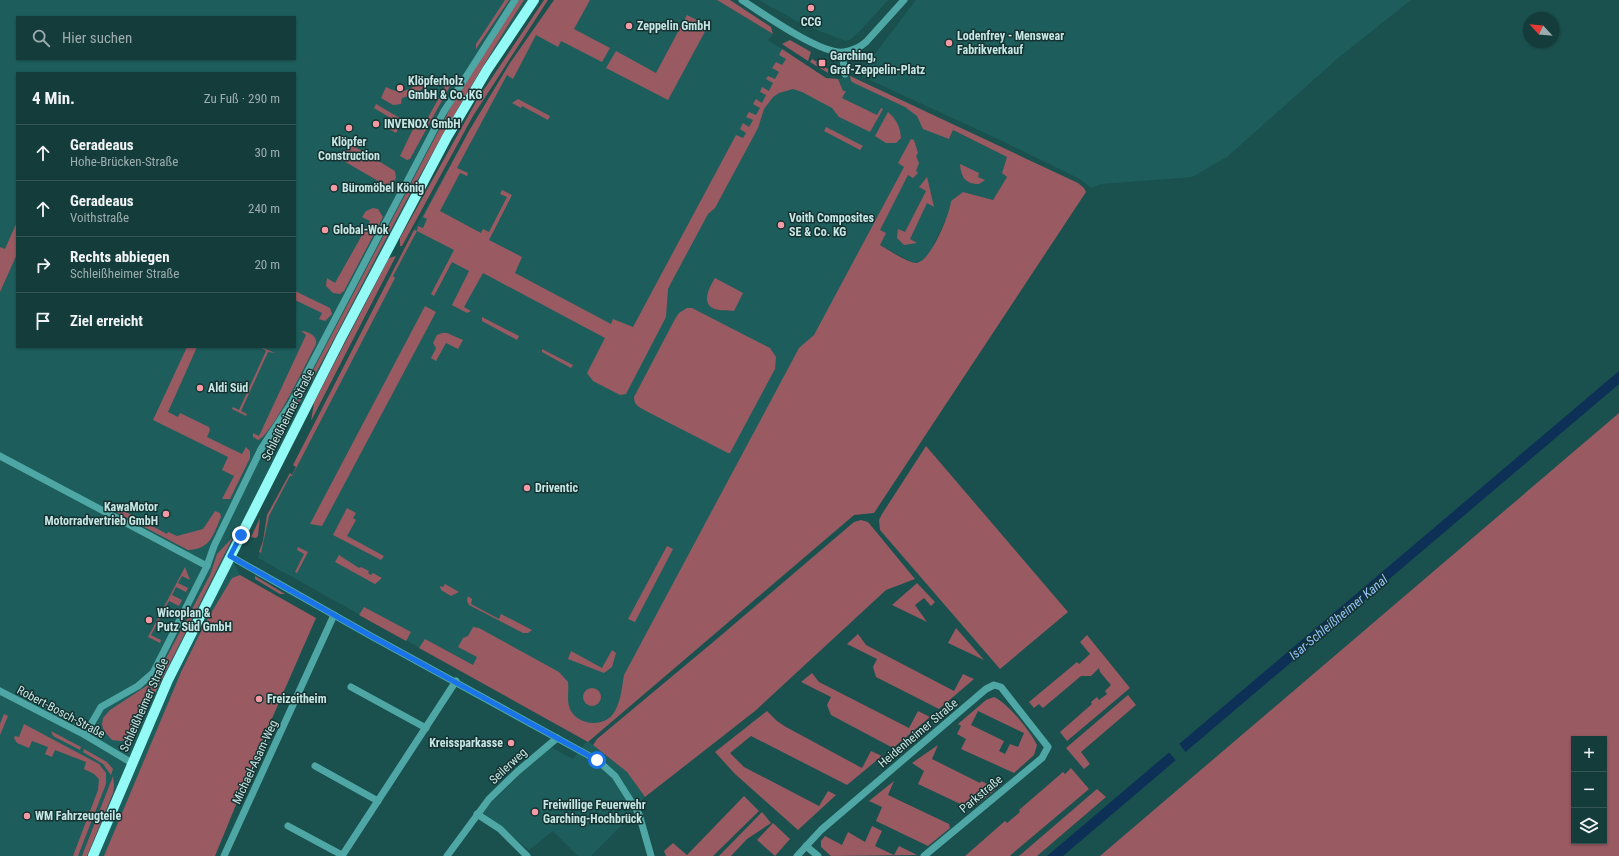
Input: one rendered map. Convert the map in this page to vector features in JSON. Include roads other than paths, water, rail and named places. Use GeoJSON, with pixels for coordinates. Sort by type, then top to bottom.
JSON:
{"type":"FeatureCollection","features":[{"type":"Feature","properties":{"kind":"main road","name":"Schleißheimer Straße"},"geometry":{"type":"LineString","coordinates":[[93,856],[168,680],[345,331],[447,137],[487,70],[534,0]]}},
{"type":"Feature","properties":{"kind":"street","name":"Schleißheimer Straße"},"geometry":{"type":"LineString","coordinates":[[85,735],[101,707],[138,686],[153,673],[207,566],[214,546],[261,449],[290,405],[426,144],[461,83],[515,0]]}},
{"type":"Feature","properties":{"kind":"street"},"geometry":{"type":"LineString","coordinates":[[742,0],[786,29],[829,50],[842,52],[859,48],[904,0]]}},
{"type":"Feature","properties":{"kind":"street"},"geometry":{"type":"LineString","coordinates":[[842,52],[845,74]]}},
{"type":"Feature","properties":{"kind":"street"},"geometry":{"type":"LineString","coordinates":[[0,456],[207,566]]}},
{"type":"Feature","properties":{"kind":"street"},"geometry":{"type":"LineString","coordinates":[[230,556],[597,760],[615,776],[639,814],[652,856]]}},
{"type":"Feature","properties":{"kind":"street","name":"Michael-Asam-Weg"},"geometry":{"type":"LineString","coordinates":[[225,854],[334,615]]}},
{"type":"Feature","properties":{"kind":"street"},"geometry":{"type":"LineString","coordinates":[[288,826],[342,856],[456,681]]}},
{"type":"Feature","properties":{"kind":"street","name":"Heidenheimer Straße"},"geometry":{"type":"LineString","coordinates":[[797,856],[833,820],[980,694],[994,685],[1001,687],[1048,747]]}},
{"type":"Feature","properties":{"kind":"street"},"geometry":{"type":"LineString","coordinates":[[351,686],[426,728]]}},
{"type":"Feature","properties":{"kind":"street","name":"Robert-Bosch-Straße"},"geometry":{"type":"LineString","coordinates":[[0,692],[85,735],[132,762]]}},
{"type":"Feature","properties":{"kind":"street","name":"Seilerweg"},"geometry":{"type":"LineString","coordinates":[[447,856],[489,799],[518,771],[557,738]]}},
{"type":"Feature","properties":{"kind":"street","name":"Parkstraße"},"geometry":{"type":"LineString","coordinates":[[924,856],[1042,758],[1048,747]]}},
{"type":"Feature","properties":{"kind":"street"},"geometry":{"type":"LineString","coordinates":[[315,766],[378,801]]}},
{"type":"Feature","properties":{"kind":"street"},"geometry":{"type":"LineString","coordinates":[[477,814],[500,829],[527,856]]}},
{"type":"Feature","properties":{"kind":"street"},"geometry":{"type":"LineString","coordinates":[[806,846],[818,856]]}},
{"type":"Feature","properties":{"kind":"water","name":"Isar-Schleißheimer Kanal"},"geometry":{"type":"Polygon","coordinates":[[[1619,371],[1619,384],[1063,856],[1047,856],[1619,371]]]}},
{"type":"Feature","properties":{"kind":"place","name":"CCG"},"geometry":{"type":"Point","coordinates":[811,8]}},
{"type":"Feature","properties":{"kind":"place","name":"Zeppelin GmbH"},"geometry":{"type":"Point","coordinates":[629,26]}},
{"type":"Feature","properties":{"kind":"place","name":"Lodenfrey - Menswear Fabrikverkauf"},"geometry":{"type":"Point","coordinates":[949,43]}},
{"type":"Feature","properties":{"kind":"place","name":"Garching, Graf-Zeppelin-Platz"},"geometry":{"type":"Point","coordinates":[822,63]}},
{"type":"Feature","properties":{"kind":"place","name":"Klöpferholz GmbH & Co. KG"},"geometry":{"type":"Point","coordinates":[400,88]}},
{"type":"Feature","properties":{"kind":"place","name":"INVENOX GmbH"},"geometry":{"type":"Point","coordinates":[376,124]}},
{"type":"Feature","properties":{"kind":"place","name":"Klöpfer Construction"},"geometry":{"type":"Point","coordinates":[349,128]}},
{"type":"Feature","properties":{"kind":"place","name":"Büromöbel König"},"geometry":{"type":"Point","coordinates":[334,188]}},
{"type":"Feature","properties":{"kind":"place","name":"Voith Composites SE & Co. KG"},"geometry":{"type":"Point","coordinates":[781,225]}},
{"type":"Feature","properties":{"kind":"place","name":"Global-Wok"},"geometry":{"type":"Point","coordinates":[325,230]}},
{"type":"Feature","properties":{"kind":"place","name":"Aldi Süd"},"geometry":{"type":"Point","coordinates":[200,388]}},
{"type":"Feature","properties":{"kind":"place","name":"Driventic"},"geometry":{"type":"Point","coordinates":[527,488]}},
{"type":"Feature","properties":{"kind":"place","name":"KawaMotor Motorradvertrieb GmbH"},"geometry":{"type":"Point","coordinates":[166,514]}},
{"type":"Feature","properties":{"kind":"place","name":"Wicoplan & Putz Süd GmbH"},"geometry":{"type":"Point","coordinates":[149,620]}},
{"type":"Feature","properties":{"kind":"place","name":"Freizeitheim"},"geometry":{"type":"Point","coordinates":[259,699]}},
{"type":"Feature","properties":{"kind":"place","name":"Kreissparkasse"},"geometry":{"type":"Point","coordinates":[511,743]}},
{"type":"Feature","properties":{"kind":"place","name":"Freiwillige Feuerwehr Garching-Hochbrück"},"geometry":{"type":"Point","coordinates":[535,812]}},
{"type":"Feature","properties":{"kind":"place","name":"WM Fahrzeugteile"},"geometry":{"type":"Point","coordinates":[27,816]}}]}
